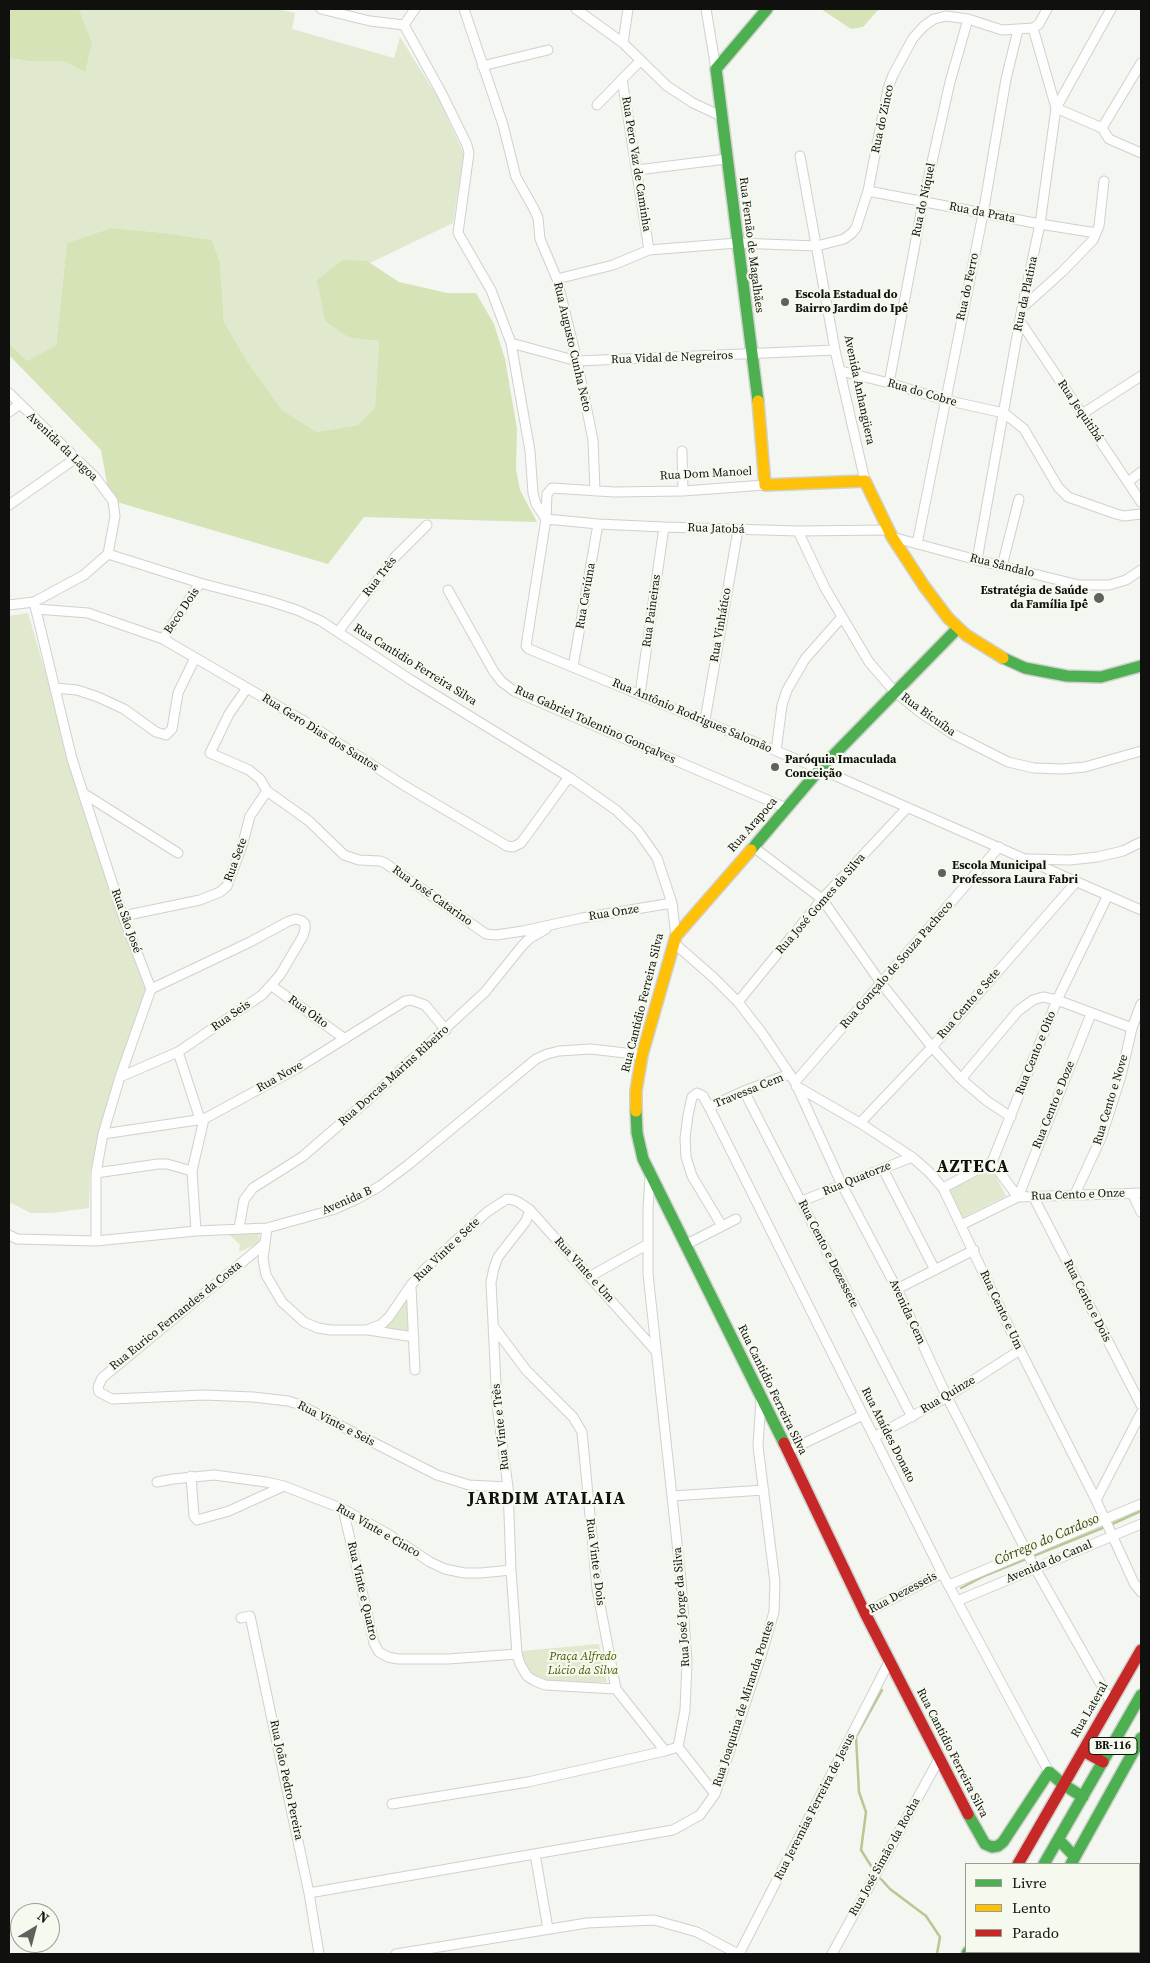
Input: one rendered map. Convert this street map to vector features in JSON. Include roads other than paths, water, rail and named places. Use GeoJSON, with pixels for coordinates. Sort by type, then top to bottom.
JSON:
{"type":"FeatureCollection","features":[{"type":"Feature","properties":{"kind":"main road"},"geometry":{"type":"LineString","coordinates":[[716,69],[767,9]]}},
{"type":"Feature","properties":{"kind":"main road","name":"Rua Fernão de Magalhães"},"geometry":{"type":"LineString","coordinates":[[716,69],[765,485]]}},
{"type":"Feature","properties":{"kind":"main road","name":"Rua Dom Manoel"},"geometry":{"type":"LineString","coordinates":[[765,485],[865,481]]}},
{"type":"Feature","properties":{"kind":"main road","name":"Avenida Anhangüera"},"geometry":{"type":"LineString","coordinates":[[865,481],[889,534],[924,586],[958,628],[1005,659],[1025,668],[1045,673],[1101,677],[1141,666]]}},
{"type":"Feature","properties":{"kind":"main road","name":"Rua Arapoca"},"geometry":{"type":"LineString","coordinates":[[675,940],[752,846],[820,769],[894,691],[958,628]]}},
{"type":"Feature","properties":{"kind":"main road","name":"Rua Cantidio Ferreira Silva"},"geometry":{"type":"LineString","coordinates":[[675,940],[642,1055],[636,1091],[637,1133],[643,1159],[650,1176],[788,1451],[864,1614],[890,1660],[980,1838],[985,1844],[992,1847],[998,1846],[1003,1842],[1049,1772]]}},
{"type":"Feature","properties":{"kind":"main road","name":"Rua Lateral"},"geometry":{"type":"LineString","coordinates":[[1019,1863],[1141,1650]]}},
{"type":"Feature","properties":{"kind":"main road","name":"BR-116"},"geometry":{"type":"LineString","coordinates":[[1045,1863],[1141,1695]]}},
{"type":"Feature","properties":{"kind":"main road"},"geometry":{"type":"LineString","coordinates":[[1058,1840],[1073,1860],[1141,1738]]}},
{"type":"Feature","properties":{"kind":"main road"},"geometry":{"type":"LineString","coordinates":[[1082,1751],[1104,1762]]}},
{"type":"Feature","properties":{"kind":"main road","name":"Rua Ataídes Donato"},"geometry":{"type":"LineString","coordinates":[[1049,1772],[1083,1797]]}},
{"type":"Feature","properties":{"kind":"street"},"geometry":{"type":"LineString","coordinates":[[321,9],[370,21],[404,25]]}},
{"type":"Feature","properties":{"kind":"street"},"geometry":{"type":"LineString","coordinates":[[404,25],[415,9]]}},
{"type":"Feature","properties":{"kind":"street","name":"Rua Augusto Cunha Neto"},"geometry":{"type":"LineString","coordinates":[[464,9],[503,125],[516,177],[538,218],[540,239],[557,279],[577,361],[593,440],[595,491]]}},
{"type":"Feature","properties":{"kind":"street"},"geometry":{"type":"LineString","coordinates":[[576,9],[623,44],[667,86],[680,95],[721,116]]}},
{"type":"Feature","properties":{"kind":"street"},"geometry":{"type":"LineString","coordinates":[[623,44],[628,9]]}},
{"type":"Feature","properties":{"kind":"street","name":"Rua Fernão de Magalhães"},"geometry":{"type":"LineString","coordinates":[[706,9],[716,69]]}},
{"type":"Feature","properties":{"kind":"street"},"geometry":{"type":"LineString","coordinates":[[1033,28],[1040,24],[1047,9]]}},
{"type":"Feature","properties":{"kind":"street"},"geometry":{"type":"LineString","coordinates":[[1111,9],[1056,108],[1102,128],[1108,139],[1141,153]]}},
{"type":"Feature","properties":{"kind":"street","name":"Rua do Zinco"},"geometry":{"type":"LineString","coordinates":[[557,279],[605,268],[649,250],[737,243],[817,246],[844,239],[852,233],[868,191],[888,88],[900,60],[913,38],[924,26],[934,19],[946,16],[968,19],[1002,30],[1033,28]]}},
{"type":"Feature","properties":{"kind":"street","name":"Rua do Níquel"},"geometry":{"type":"LineString","coordinates":[[889,383],[923,202],[950,82],[968,19]]}},
{"type":"Feature","properties":{"kind":"street"},"geometry":{"type":"LineString","coordinates":[[404,25],[442,94],[467,145],[469,153],[458,233],[490,290],[511,342],[530,450],[533,493],[536,504],[546,519]]}},
{"type":"Feature","properties":{"kind":"street","name":"Rua da Platina"},"geometry":{"type":"LineString","coordinates":[[977,560],[1022,308],[1040,224],[1056,108],[1033,28]]}},
{"type":"Feature","properties":{"kind":"street","name":"Rua do Ferro"},"geometry":{"type":"LineString","coordinates":[[917,544],[983,214],[1006,79],[1018,30]]}},
{"type":"Feature","properties":{"kind":"street"},"geometry":{"type":"LineString","coordinates":[[482,66],[548,50]]}},
{"type":"Feature","properties":{"kind":"street"},"geometry":{"type":"LineString","coordinates":[[598,105],[640,61]]}},
{"type":"Feature","properties":{"kind":"street"},"geometry":{"type":"LineString","coordinates":[[1102,128],[1141,63]]}},
{"type":"Feature","properties":{"kind":"street","name":"Rua Pero Vaz de Caminha"},"geometry":{"type":"LineString","coordinates":[[622,79],[649,250]]}},
{"type":"Feature","properties":{"kind":"street","name":"Avenida Anhangüera"},"geometry":{"type":"LineString","coordinates":[[800,156],[835,350],[865,481]]}},
{"type":"Feature","properties":{"kind":"street"},"geometry":{"type":"LineString","coordinates":[[637,170],[726,159]]}},
{"type":"Feature","properties":{"kind":"street"},"geometry":{"type":"LineString","coordinates":[[1022,308],[1088,247],[1096,233],[1104,181]]}},
{"type":"Feature","properties":{"kind":"street","name":"Rua da Prata"},"geometry":{"type":"LineString","coordinates":[[868,191],[983,214],[1096,233]]}},
{"type":"Feature","properties":{"kind":"street","name":"Rua Jequitibá"},"geometry":{"type":"LineString","coordinates":[[1020,321],[1141,502]]}},
{"type":"Feature","properties":{"kind":"street","name":"Rua Vidal de Negreiros"},"geometry":{"type":"LineString","coordinates":[[511,342],[577,361],[835,350]]}},
{"type":"Feature","properties":{"kind":"street","name":"Rua do Cobre"},"geometry":{"type":"LineString","coordinates":[[841,371],[945,400],[1004,413]]}},
{"type":"Feature","properties":{"kind":"street"},"geometry":{"type":"LineString","coordinates":[[1082,414],[1141,376]]}},
{"type":"Feature","properties":{"kind":"street","name":"Avenida da Lagoa"},"geometry":{"type":"LineString","coordinates":[[9,393],[19,405],[76,458],[113,501],[115,516],[108,554]]}},
{"type":"Feature","properties":{"kind":"street"},"geometry":{"type":"LineString","coordinates":[[9,412],[19,405]]}},
{"type":"Feature","properties":{"kind":"street"},"geometry":{"type":"LineString","coordinates":[[1004,413],[1024,429],[1058,487],[1068,497],[1124,516],[1141,514]]}},
{"type":"Feature","properties":{"kind":"street"},"geometry":{"type":"LineString","coordinates":[[682,450],[683,491]]}},
{"type":"Feature","properties":{"kind":"street"},"geometry":{"type":"LineString","coordinates":[[9,505],[76,458]]}},
{"type":"Feature","properties":{"kind":"street"},"geometry":{"type":"LineString","coordinates":[[1128,482],[1141,472]]}},
{"type":"Feature","properties":{"kind":"street","name":"Rua Dom Manoel"},"geometry":{"type":"LineString","coordinates":[[549,489],[555,487],[595,491],[683,491],[765,485]]}},
{"type":"Feature","properties":{"kind":"street","name":"Rua Antônio Rodrigues Salomão"},"geometry":{"type":"LineString","coordinates":[[549,489],[546,519],[525,644],[529,649],[820,769],[1141,910]]}},
{"type":"Feature","properties":{"kind":"street"},"geometry":{"type":"LineString","coordinates":[[1002,566],[1019,499]]}},
{"type":"Feature","properties":{"kind":"street","name":"Rua Jatobá"},"geometry":{"type":"LineString","coordinates":[[546,519],[664,527],[889,534]]}},
{"type":"Feature","properties":{"kind":"street","name":"Rua Caviúna"},"geometry":{"type":"LineString","coordinates":[[573,667],[598,524]]}},
{"type":"Feature","properties":{"kind":"street","name":"Rua Três"},"geometry":{"type":"LineString","coordinates":[[338,632],[394,557],[427,525]]}},
{"type":"Feature","properties":{"kind":"street","name":"Rua Paineiras"},"geometry":{"type":"LineString","coordinates":[[640,694],[664,527]]}},
{"type":"Feature","properties":{"kind":"street","name":"Rua Vinhático"},"geometry":{"type":"LineString","coordinates":[[705,720],[738,530]]}},
{"type":"Feature","properties":{"kind":"street","name":"Rua Bicuíba"},"geometry":{"type":"LineString","coordinates":[[798,531],[825,588],[869,662],[894,691],[951,733],[1008,762],[1034,768],[1063,769],[1085,767],[1141,751]]}},
{"type":"Feature","properties":{"kind":"street","name":"Rua Sândalo"},"geometry":{"type":"LineString","coordinates":[[889,534],[917,544],[977,560],[1079,584],[1109,585],[1126,580],[1141,570]]}},
{"type":"Feature","properties":{"kind":"street"},"geometry":{"type":"LineString","coordinates":[[9,606],[35,606],[84,575],[108,554]]}},
{"type":"Feature","properties":{"kind":"street","name":"Rua Cantidio Ferreira Silva"},"geometry":{"type":"LineString","coordinates":[[108,554],[200,583],[297,610],[321,621],[411,680],[569,777],[616,810],[638,831],[657,858],[672,903],[675,940]]}},
{"type":"Feature","properties":{"kind":"street","name":"Beco Dois"},"geometry":{"type":"LineString","coordinates":[[163,639],[200,583]]}},
{"type":"Feature","properties":{"kind":"street","name":"Rua Gabriel Tolentino Gonçalves"},"geometry":{"type":"LineString","coordinates":[[448,590],[494,672],[502,682],[514,691],[786,808]]}},
{"type":"Feature","properties":{"kind":"street","name":"Rua Gero Dias dos Santos"},"geometry":{"type":"LineString","coordinates":[[35,606],[88,613],[163,639],[309,724],[405,786],[507,846],[513,847],[521,843],[569,777]]}},
{"type":"Feature","properties":{"kind":"street","name":"Rua São José"},"geometry":{"type":"LineString","coordinates":[[35,606],[83,793],[123,916],[151,989]]}},
{"type":"Feature","properties":{"kind":"street"},"geometry":{"type":"LineString","coordinates":[[776,751],[782,705],[793,678],[819,641],[842,616]]}},
{"type":"Feature","properties":{"kind":"street"},"geometry":{"type":"LineString","coordinates":[[55,688],[77,690],[98,696],[124,709],[156,732],[166,735],[172,729],[178,693],[195,658]]}},
{"type":"Feature","properties":{"kind":"street","name":"Rua José Catarino"},"geometry":{"type":"LineString","coordinates":[[247,688],[229,714],[210,753],[250,770],[260,779],[267,790],[309,821],[344,855],[358,860],[380,861],[384,863],[486,934],[496,935],[556,924]]}},
{"type":"Feature","properties":{"kind":"street","name":"Rua Sete"},"geometry":{"type":"LineString","coordinates":[[123,916],[200,900],[220,892],[227,886],[232,878],[250,816],[267,790]]}},
{"type":"Feature","properties":{"kind":"street"},"geometry":{"type":"LineString","coordinates":[[83,793],[178,853]]}},
{"type":"Feature","properties":{"kind":"street","name":"Rua José Gomes da Silva"},"geometry":{"type":"LineString","coordinates":[[738,1002],[822,899],[907,808]]}},
{"type":"Feature","properties":{"kind":"street"},"geometry":{"type":"LineString","coordinates":[[1023,859],[1070,860],[1097,857],[1124,851],[1141,842]]}},
{"type":"Feature","properties":{"kind":"street"},"geometry":{"type":"LineString","coordinates":[[752,846],[822,899],[881,983],[932,1047],[961,1079],[987,1101],[1011,1117]]}},
{"type":"Feature","properties":{"kind":"street","name":"Rua Gonçalo de Souza Pacheco"},"geometry":{"type":"LineString","coordinates":[[793,1081],[999,848]]}},
{"type":"Feature","properties":{"kind":"street","name":"Rua Cento e Sete"},"geometry":{"type":"LineString","coordinates":[[860,1123],[932,1047],[1076,882]]}},
{"type":"Feature","properties":{"kind":"street","name":"Rua Cento e Oito"},"geometry":{"type":"LineString","coordinates":[[992,1162],[1057,1000],[1108,895]]}},
{"type":"Feature","properties":{"kind":"street","name":"Rua Onze"},"geometry":{"type":"LineString","coordinates":[[556,924],[672,903]]}},
{"type":"Feature","properties":{"kind":"street","name":"Rua Seis"},"geometry":{"type":"LineString","coordinates":[[120,1077],[178,1052],[262,995],[280,975],[303,936],[305,930],[302,921],[296,919],[289,921],[250,942],[151,989]]}},
{"type":"Feature","properties":{"kind":"street","name":"Rua Dorcas Marins Ribeiro"},"geometry":{"type":"LineString","coordinates":[[239,1228],[244,1200],[253,1188],[302,1157],[446,1030],[485,992],[530,938],[556,924]]}},
{"type":"Feature","properties":{"kind":"street","name":"Avenida Cem"},"geometry":{"type":"LineString","coordinates":[[675,940],[738,1002],[793,1081],[842,1185],[897,1289],[947,1397],[1026,1552],[1111,1702]]}},
{"type":"Feature","properties":{"kind":"street","name":"Rua Oito"},"geometry":{"type":"LineString","coordinates":[[272,986],[345,1038]]}},
{"type":"Feature","properties":{"kind":"street"},"geometry":{"type":"LineString","coordinates":[[96,1241],[96,1173],[103,1134],[120,1077],[151,989]]}},
{"type":"Feature","properties":{"kind":"street"},"geometry":{"type":"LineString","coordinates":[[961,1079],[1018,1011],[1032,1000],[1043,998],[1057,1000],[1132,1028]]}},
{"type":"Feature","properties":{"kind":"street","name":"Rua Nove"},"geometry":{"type":"LineString","coordinates":[[103,1134],[202,1119],[296,1069],[405,1001],[412,1000],[425,1005],[446,1030]]}},
{"type":"Feature","properties":{"kind":"street","name":"Rua Cento e Nove"},"geometry":{"type":"LineString","coordinates":[[1075,1194],[1106,1126],[1121,1076],[1132,1028],[1141,1004]]}},
{"type":"Feature","properties":{"kind":"street","name":"Rua Cento e Doze"},"geometry":{"type":"LineString","coordinates":[[1018,1197],[1091,1014]]}},
{"type":"Feature","properties":{"kind":"street","name":"Avenida B"},"geometry":{"type":"LineString","coordinates":[[9,1235],[17,1238],[96,1241],[239,1228],[267,1228],[335,1209],[380,1186],[536,1059],[559,1051],[591,1049],[642,1055]]}},
{"type":"Feature","properties":{"kind":"street"},"geometry":{"type":"LineString","coordinates":[[178,1052],[202,1119],[192,1171],[196,1232]]}},
{"type":"Feature","properties":{"kind":"street","name":"Travessa Cem"},"geometry":{"type":"LineString","coordinates":[[709,1107],[744,1091],[793,1081]]}},
{"type":"Feature","properties":{"kind":"street","name":"Rua Cento e Um"},"geometry":{"type":"LineString","coordinates":[[793,1081],[912,1157],[943,1188],[1020,1350],[1096,1500],[1134,1583],[1141,1592]]}},
{"type":"Feature","properties":{"kind":"street","name":"Rua Cento e Dezessete"},"geometry":{"type":"LineString","coordinates":[[744,1091],[912,1417]]}},
{"type":"Feature","properties":{"kind":"street","name":"Rua Ataídes Donato"},"geometry":{"type":"LineString","coordinates":[[722,1226],[692,1176],[686,1157],[685,1138],[688,1115],[692,1097],[696,1093],[703,1096],[709,1107],[942,1573],[1049,1772]]}},
{"type":"Feature","properties":{"kind":"street","name":"Rua Quatorze"},"geometry":{"type":"LineString","coordinates":[[802,1201],[912,1157]]}},
{"type":"Feature","properties":{"kind":"street"},"geometry":{"type":"LineString","coordinates":[[943,1188],[992,1162],[1018,1197]]}},
{"type":"Feature","properties":{"kind":"street"},"geometry":{"type":"LineString","coordinates":[[96,1173],[158,1164],[167,1164],[192,1171]]}},
{"type":"Feature","properties":{"kind":"street"},"geometry":{"type":"LineString","coordinates":[[883,1169],[935,1270]]}},
{"type":"Feature","properties":{"kind":"street","name":"Rua José Jorge da Silva"},"geometry":{"type":"LineString","coordinates":[[650,1176],[648,1274],[672,1496],[687,1662],[685,1710],[678,1747]]}},
{"type":"Feature","properties":{"kind":"street"},"geometry":{"type":"LineString","coordinates":[[1137,1193],[1141,1212]]}},
{"type":"Feature","properties":{"kind":"street","name":"Rua Cento e Onze"},"geometry":{"type":"LineString","coordinates":[[961,1226],[1018,1197],[1137,1193]]}},
{"type":"Feature","properties":{"kind":"street","name":"Rua Cento e Dois"},"geometry":{"type":"LineString","coordinates":[[1033,1196],[1141,1405]]}},
{"type":"Feature","properties":{"kind":"street","name":"Rua Vinte e Sete"},"geometry":{"type":"LineString","coordinates":[[267,1228],[263,1245],[266,1275],[282,1302],[304,1322],[318,1328],[367,1330],[382,1324],[426,1268],[487,1212],[507,1199]]}},
{"type":"Feature","properties":{"kind":"street","name":"Rua Vinte e Um"},"geometry":{"type":"LineString","coordinates":[[507,1199],[520,1203],[530,1210],[655,1350]]}},
{"type":"Feature","properties":{"kind":"street","name":"Rua Vinte e Três"},"geometry":{"type":"LineString","coordinates":[[517,1654],[508,1487],[497,1405],[491,1282],[498,1257],[526,1221],[530,1210]]}},
{"type":"Feature","properties":{"kind":"street"},"geometry":{"type":"LineString","coordinates":[[685,1245],[736,1219]]}},
{"type":"Feature","properties":{"kind":"street"},"geometry":{"type":"LineString","coordinates":[[589,1276],[648,1244]]}},
{"type":"Feature","properties":{"kind":"street","name":"Rua Eurico Fernandes da Costa"},"geometry":{"type":"LineString","coordinates":[[99,1392],[98,1386],[102,1378],[263,1245]]}},
{"type":"Feature","properties":{"kind":"street"},"geometry":{"type":"LineString","coordinates":[[897,1289],[974,1250]]}},
{"type":"Feature","properties":{"kind":"street"},"geometry":{"type":"LineString","coordinates":[[411,1285],[416,1370]]}},
{"type":"Feature","properties":{"kind":"street","name":"Rua Vinte e Dois"},"geometry":{"type":"LineString","coordinates":[[494,1327],[526,1370],[573,1417],[582,1432],[597,1589],[616,1689],[665,1751]]}},
{"type":"Feature","properties":{"kind":"street"},"geometry":{"type":"LineString","coordinates":[[367,1330],[414,1337]]}},
{"type":"Feature","properties":{"kind":"street","name":"Rua Quinze"},"geometry":{"type":"LineString","coordinates":[[874,1438],[947,1397],[1020,1350]]}},
{"type":"Feature","properties":{"kind":"street","name":"Rua Vinte e Seis"},"geometry":{"type":"LineString","coordinates":[[99,1392],[112,1399],[204,1395],[288,1401],[298,1404],[437,1475],[469,1485],[508,1487]]}},
{"type":"Feature","properties":{"kind":"street","name":"Rua Joaquina de Miranda Pontes"},"geometry":{"type":"LineString","coordinates":[[310,1892],[673,1830],[700,1814],[715,1794],[762,1654],[774,1612],[775,1584],[758,1446],[761,1399]]}},
{"type":"Feature","properties":{"kind":"street"},"geometry":{"type":"LineString","coordinates":[[1096,1500],[1141,1413]]}},
{"type":"Feature","properties":{"kind":"street"},"geometry":{"type":"LineString","coordinates":[[788,1451],[863,1416]]}},
{"type":"Feature","properties":{"kind":"street","name":"Rua Vinte e Cinco"},"geometry":{"type":"LineString","coordinates":[[157,1482],[191,1476],[214,1475],[252,1479],[284,1486],[343,1509],[388,1534],[430,1562],[445,1569],[464,1573],[511,1570]]}},
{"type":"Feature","properties":{"kind":"street"},"geometry":{"type":"LineString","coordinates":[[191,1476],[194,1516],[197,1520],[229,1512],[284,1486]]}},
{"type":"Feature","properties":{"kind":"street"},"geometry":{"type":"LineString","coordinates":[[672,1496],[764,1490]]}},
{"type":"Feature","properties":{"kind":"street","name":"Avenida do Canal"},"geometry":{"type":"LineString","coordinates":[[949,1585],[1141,1504]]}},
{"type":"Feature","properties":{"kind":"street","name":"Rua Vinte e Quatro"},"geometry":{"type":"LineString","coordinates":[[343,1509],[374,1643],[379,1652],[388,1657],[398,1659],[448,1659],[517,1654]]}},
{"type":"Feature","properties":{"kind":"street","name":"Avenida do Canal"},"geometry":{"type":"LineString","coordinates":[[957,1601],[1141,1524]]}},
{"type":"Feature","properties":{"kind":"street","name":"Rua Dezesseis"},"geometry":{"type":"LineString","coordinates":[[864,1614],[942,1573]]}},
{"type":"Feature","properties":{"kind":"street","name":"Rua João Pedro Pereira"},"geometry":{"type":"LineString","coordinates":[[241,1618],[250,1616],[310,1892],[319,1954]]}},
{"type":"Feature","properties":{"kind":"street"},"geometry":{"type":"LineString","coordinates":[[517,1654],[527,1676],[545,1685],[616,1689]]}},
{"type":"Feature","properties":{"kind":"street","name":"Rua Jeremias Ferreira de Jesus"},"geometry":{"type":"LineString","coordinates":[[738,1954],[890,1660]]}},
{"type":"Feature","properties":{"kind":"street"},"geometry":{"type":"LineString","coordinates":[[392,1804],[528,1782],[678,1747],[715,1794]]}},
{"type":"Feature","properties":{"kind":"street","name":"Rua José Simão da Rocha"},"geometry":{"type":"LineString","coordinates":[[832,1954],[939,1759]]}},
{"type":"Feature","properties":{"kind":"street"},"geometry":{"type":"LineString","coordinates":[[535,1854],[548,1929]]}},
{"type":"Feature","properties":{"kind":"street"},"geometry":{"type":"LineString","coordinates":[[396,1954],[587,1923],[654,1920],[697,1932],[738,1954]]}},
{"type":"Feature","properties":{"kind":"waterway","name":"Córrego do Cardoso"},"geometry":{"type":"LineString","coordinates":[[1110,1525],[1141,1511]]}},
{"type":"Feature","properties":{"kind":"waterway","name":"Córrego do Cardoso"},"geometry":{"type":"LineString","coordinates":[[961,1588],[984,1576],[1105,1527]]}},
{"type":"Feature","properties":{"kind":"waterway","name":"Córrego do Cardoso"},"geometry":{"type":"LineString","coordinates":[[873,1869],[861,1850],[866,1812],[859,1792],[856,1737],[882,1690]]}},
{"type":"Feature","properties":{"kind":"waterway","name":"Córrego do Cardoso"},"geometry":{"type":"LineString","coordinates":[[881,1879],[890,1889],[926,1916],[940,1937],[937,1954]]}},
{"type":"Feature","properties":{"kind":"place","name":"Escola Estadual do Bairro Jardim do Ipê"},"geometry":{"type":"Point","coordinates":[785,302]}},
{"type":"Feature","properties":{"kind":"place","name":"Estratégia de Saúde da Família Ipê"},"geometry":{"type":"Point","coordinates":[1099,598]}},
{"type":"Feature","properties":{"kind":"place","name":"Paróquia Imaculada Conceição"},"geometry":{"type":"Point","coordinates":[775,767]}},
{"type":"Feature","properties":{"kind":"place","name":"Escola Municipal Professora Laura Fabri"},"geometry":{"type":"Point","coordinates":[942,873]}},
{"type":"Feature","properties":{"kind":"district","name":"AZTECA"},"geometry":{"type":"Point","coordinates":[973,1167]}},
{"type":"Feature","properties":{"kind":"district","name":"JARDIM ATALAIA"},"geometry":{"type":"Point","coordinates":[547,1499]}},
{"type":"Feature","properties":{"kind":"park label","name":"Praça Alfredo Lúcio da Silva"},"geometry":{"type":"Point","coordinates":[583,1664]}}]}
